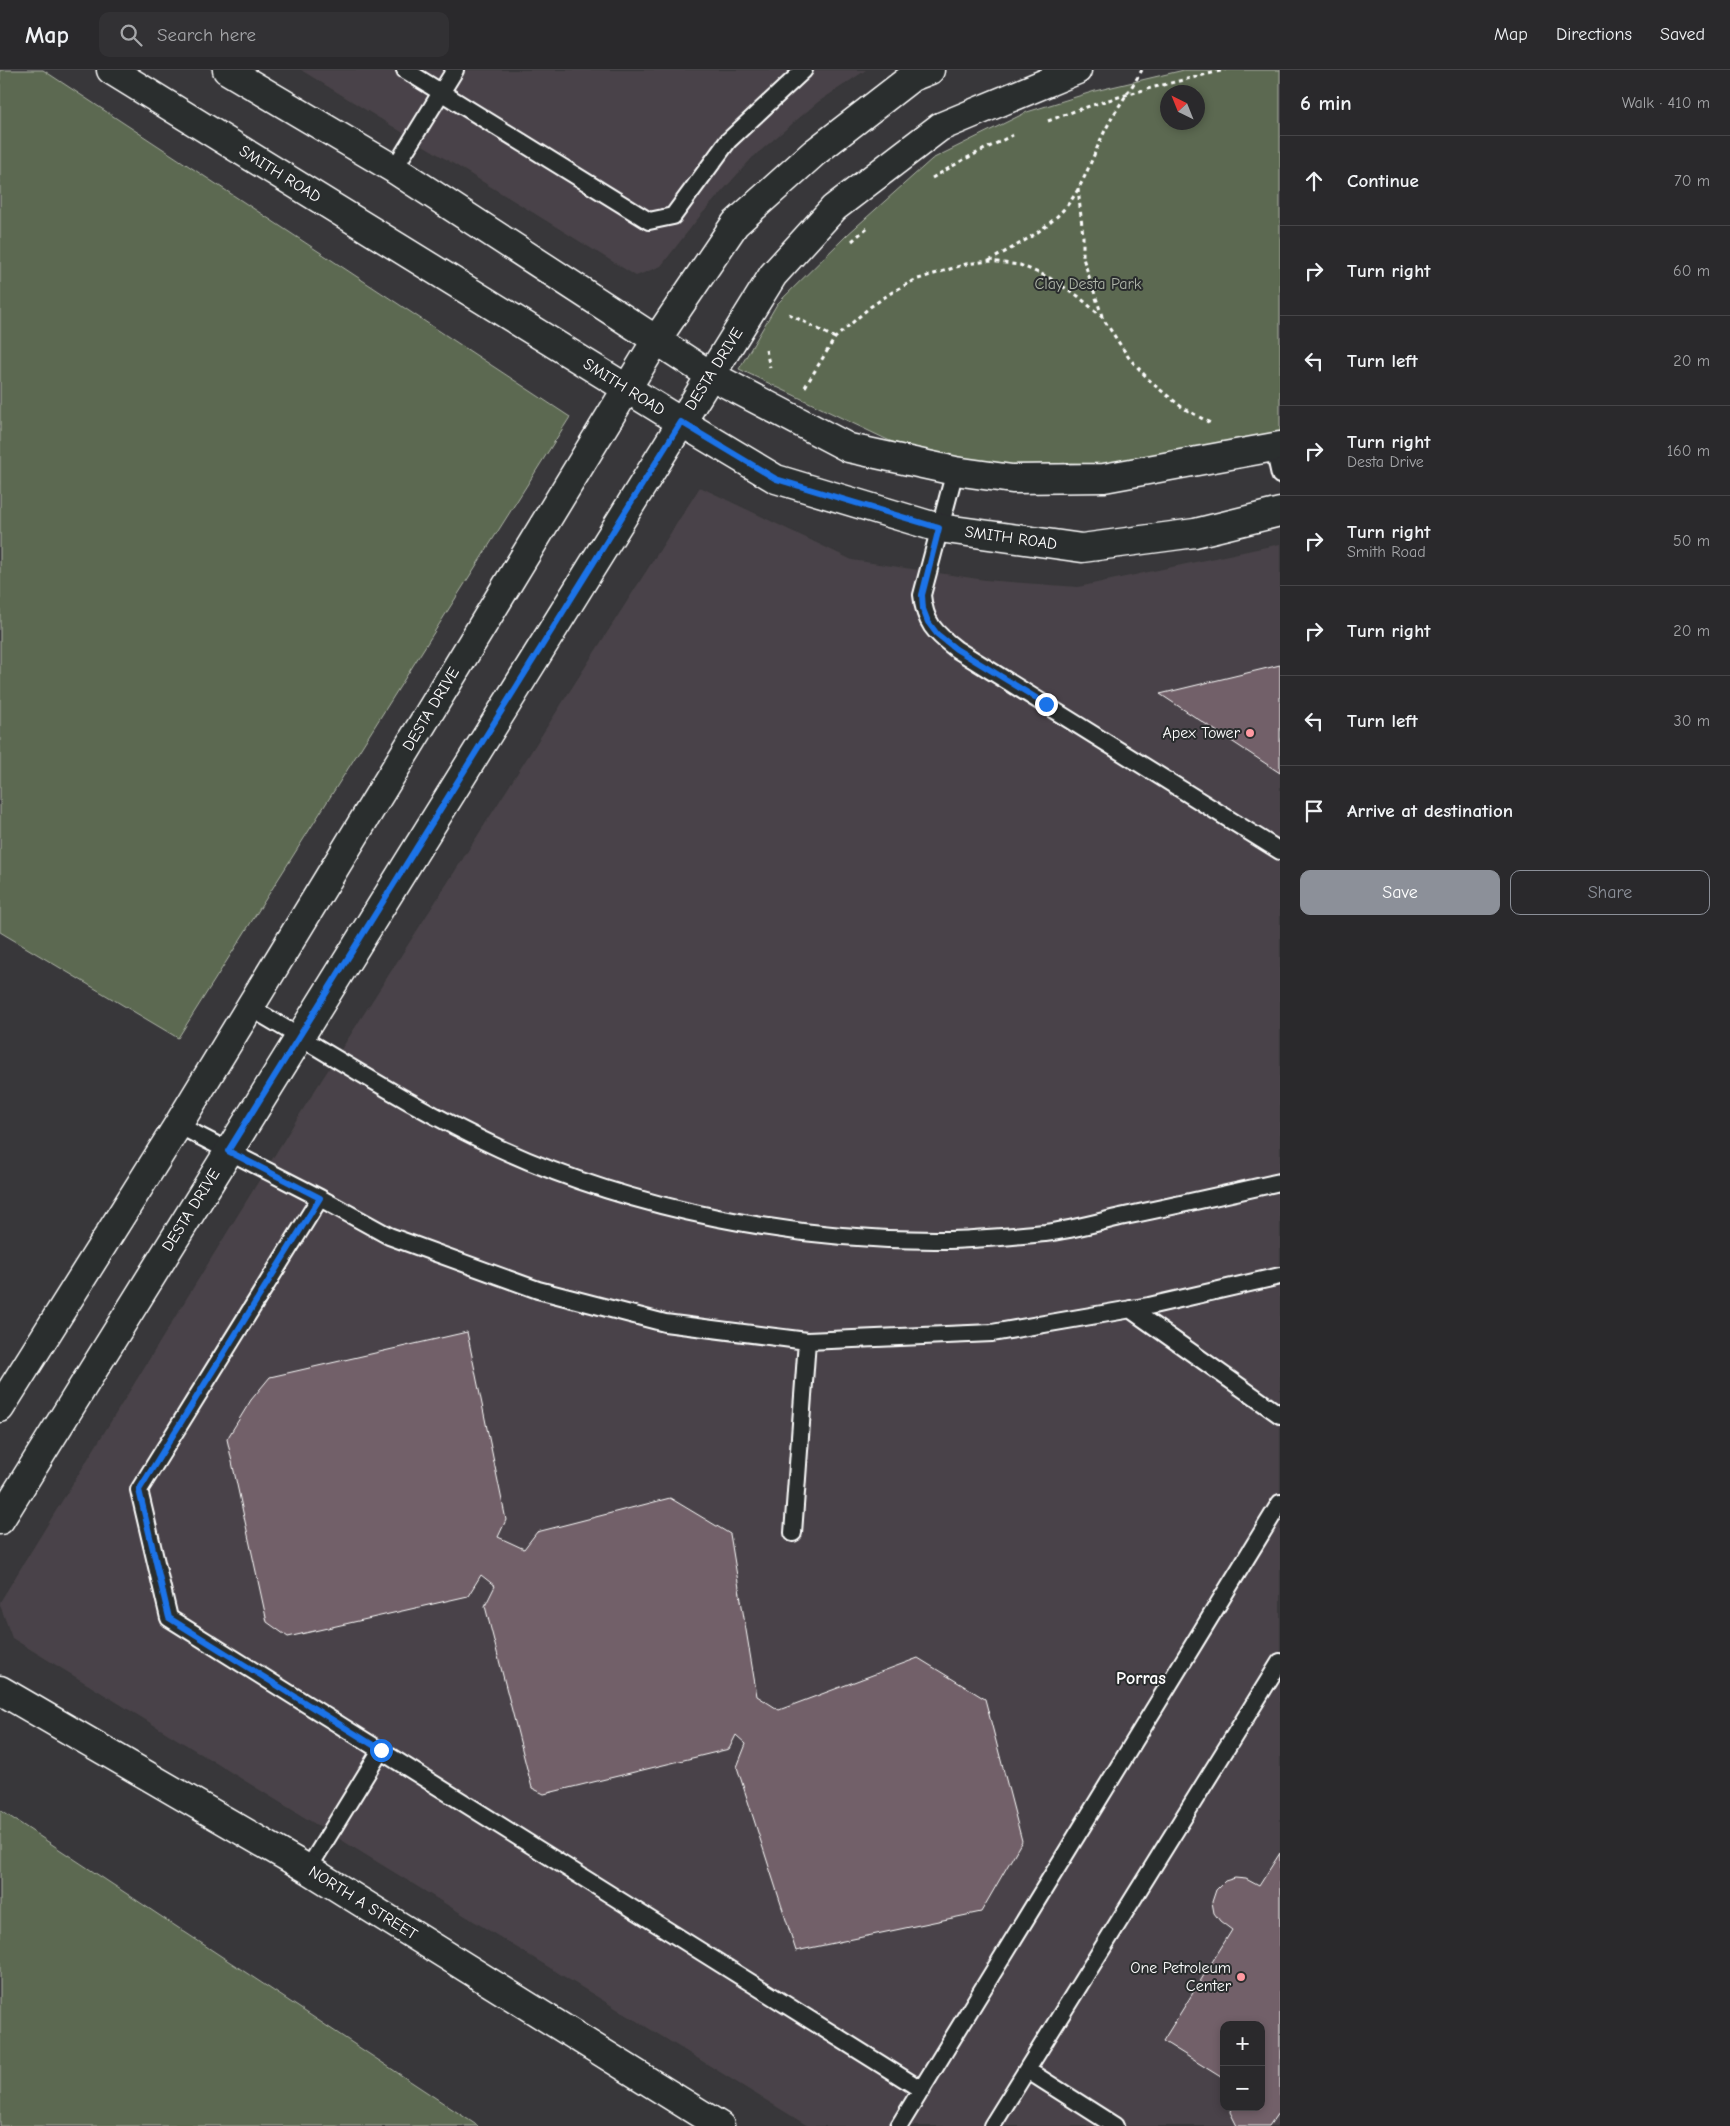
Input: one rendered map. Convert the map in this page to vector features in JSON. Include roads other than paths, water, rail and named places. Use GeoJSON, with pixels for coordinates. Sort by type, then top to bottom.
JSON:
{"type":"FeatureCollection","features":[{"type":"Feature","properties":{"kind":"street"},"geometry":{"type":"LineString","coordinates":[[227,70],[394,169],[710,375],[849,448],[955,471],[1012,478],[1104,478],[1268,449]]}},
{"type":"Feature","properties":{"kind":"street","name":"DESTA DRIVE"},"geometry":{"type":"LineString","coordinates":[[0,1520],[773,275],[834,208],[940,127],[1072,71]]}},
{"type":"Feature","properties":{"kind":"street","name":"SMITH ROAD"},"geometry":{"type":"LineString","coordinates":[[121,72],[627,389],[776,479],[939,528],[1082,548],[1195,533],[1280,512]]}},
{"type":"Feature","properties":{"kind":"street","name":"DESTA DRIVE"},"geometry":{"type":"LineString","coordinates":[[0,1408],[178,1125],[657,339],[735,224],[814,153],[916,72]]}},
{"type":"Feature","properties":{"kind":"street","name":"NORTH A STREET"},"geometry":{"type":"LineString","coordinates":[[0,1690],[308,1868],[720,2126]]}},
{"type":"Feature","properties":{"kind":"lane"},"geometry":{"type":"LineString","coordinates":[[405,70],[648,221],[673,216],[728,141],[804,70]]}},
{"type":"Feature","properties":{"kind":"lane"},"geometry":{"type":"LineString","coordinates":[[394,169],[454,70]]}},
{"type":"Feature","properties":{"kind":"lane"},"geometry":{"type":"LineString","coordinates":[[1268,449],[1280,475]]}},
{"type":"Feature","properties":{"kind":"lane"},"geometry":{"type":"LineString","coordinates":[[955,471],[922,595],[923,609],[928,622],[937,634],[964,654],[1280,851]]}},
{"type":"Feature","properties":{"kind":"lane"},"geometry":{"type":"LineString","coordinates":[[249,1007],[453,1125],[548,1170],[597,1188],[670,1208],[784,1229],[904,1240],[976,1239],[1022,1235],[1049,1232],[1280,1182]]}},
{"type":"Feature","properties":{"kind":"lane"},"geometry":{"type":"LineString","coordinates":[[178,1125],[320,1198],[389,1236],[538,1290],[665,1323],[806,1341],[992,1333],[1130,1309],[1280,1276]]}},
{"type":"Feature","properties":{"kind":"lane"},"geometry":{"type":"LineString","coordinates":[[320,1198],[139,1490],[169,1618],[922,2090]]}},
{"type":"Feature","properties":{"kind":"lane"},"geometry":{"type":"LineString","coordinates":[[1130,1309],[1280,1415]]}},
{"type":"Feature","properties":{"kind":"lane"},"geometry":{"type":"LineString","coordinates":[[792,1533],[806,1341]]}},
{"type":"Feature","properties":{"kind":"lane"},"geometry":{"type":"LineString","coordinates":[[899,2126],[1280,1503]]}},
{"type":"Feature","properties":{"kind":"lane"},"geometry":{"type":"LineString","coordinates":[[992,2126],[1280,1662]]}},
{"type":"Feature","properties":{"kind":"lane"},"geometry":{"type":"LineString","coordinates":[[308,1868],[381,1750]]}},
{"type":"Feature","properties":{"kind":"lane"},"geometry":{"type":"LineString","coordinates":[[1027,2070],[1115,2126]]}},
{"type":"Feature","properties":{"kind":"place","name":"Apex Tower"},"geometry":{"type":"Point","coordinates":[1250,733]}},
{"type":"Feature","properties":{"kind":"place","name":"One Petroleum Center"},"geometry":{"type":"Point","coordinates":[1241,1977]}},
{"type":"Feature","properties":{"kind":"district","name":"Porras"},"geometry":{"type":"Point","coordinates":[1141,1678]}},
{"type":"Feature","properties":{"kind":"park label","name":"Clay Desta Park"},"geometry":{"type":"Point","coordinates":[1088,284]}}]}
